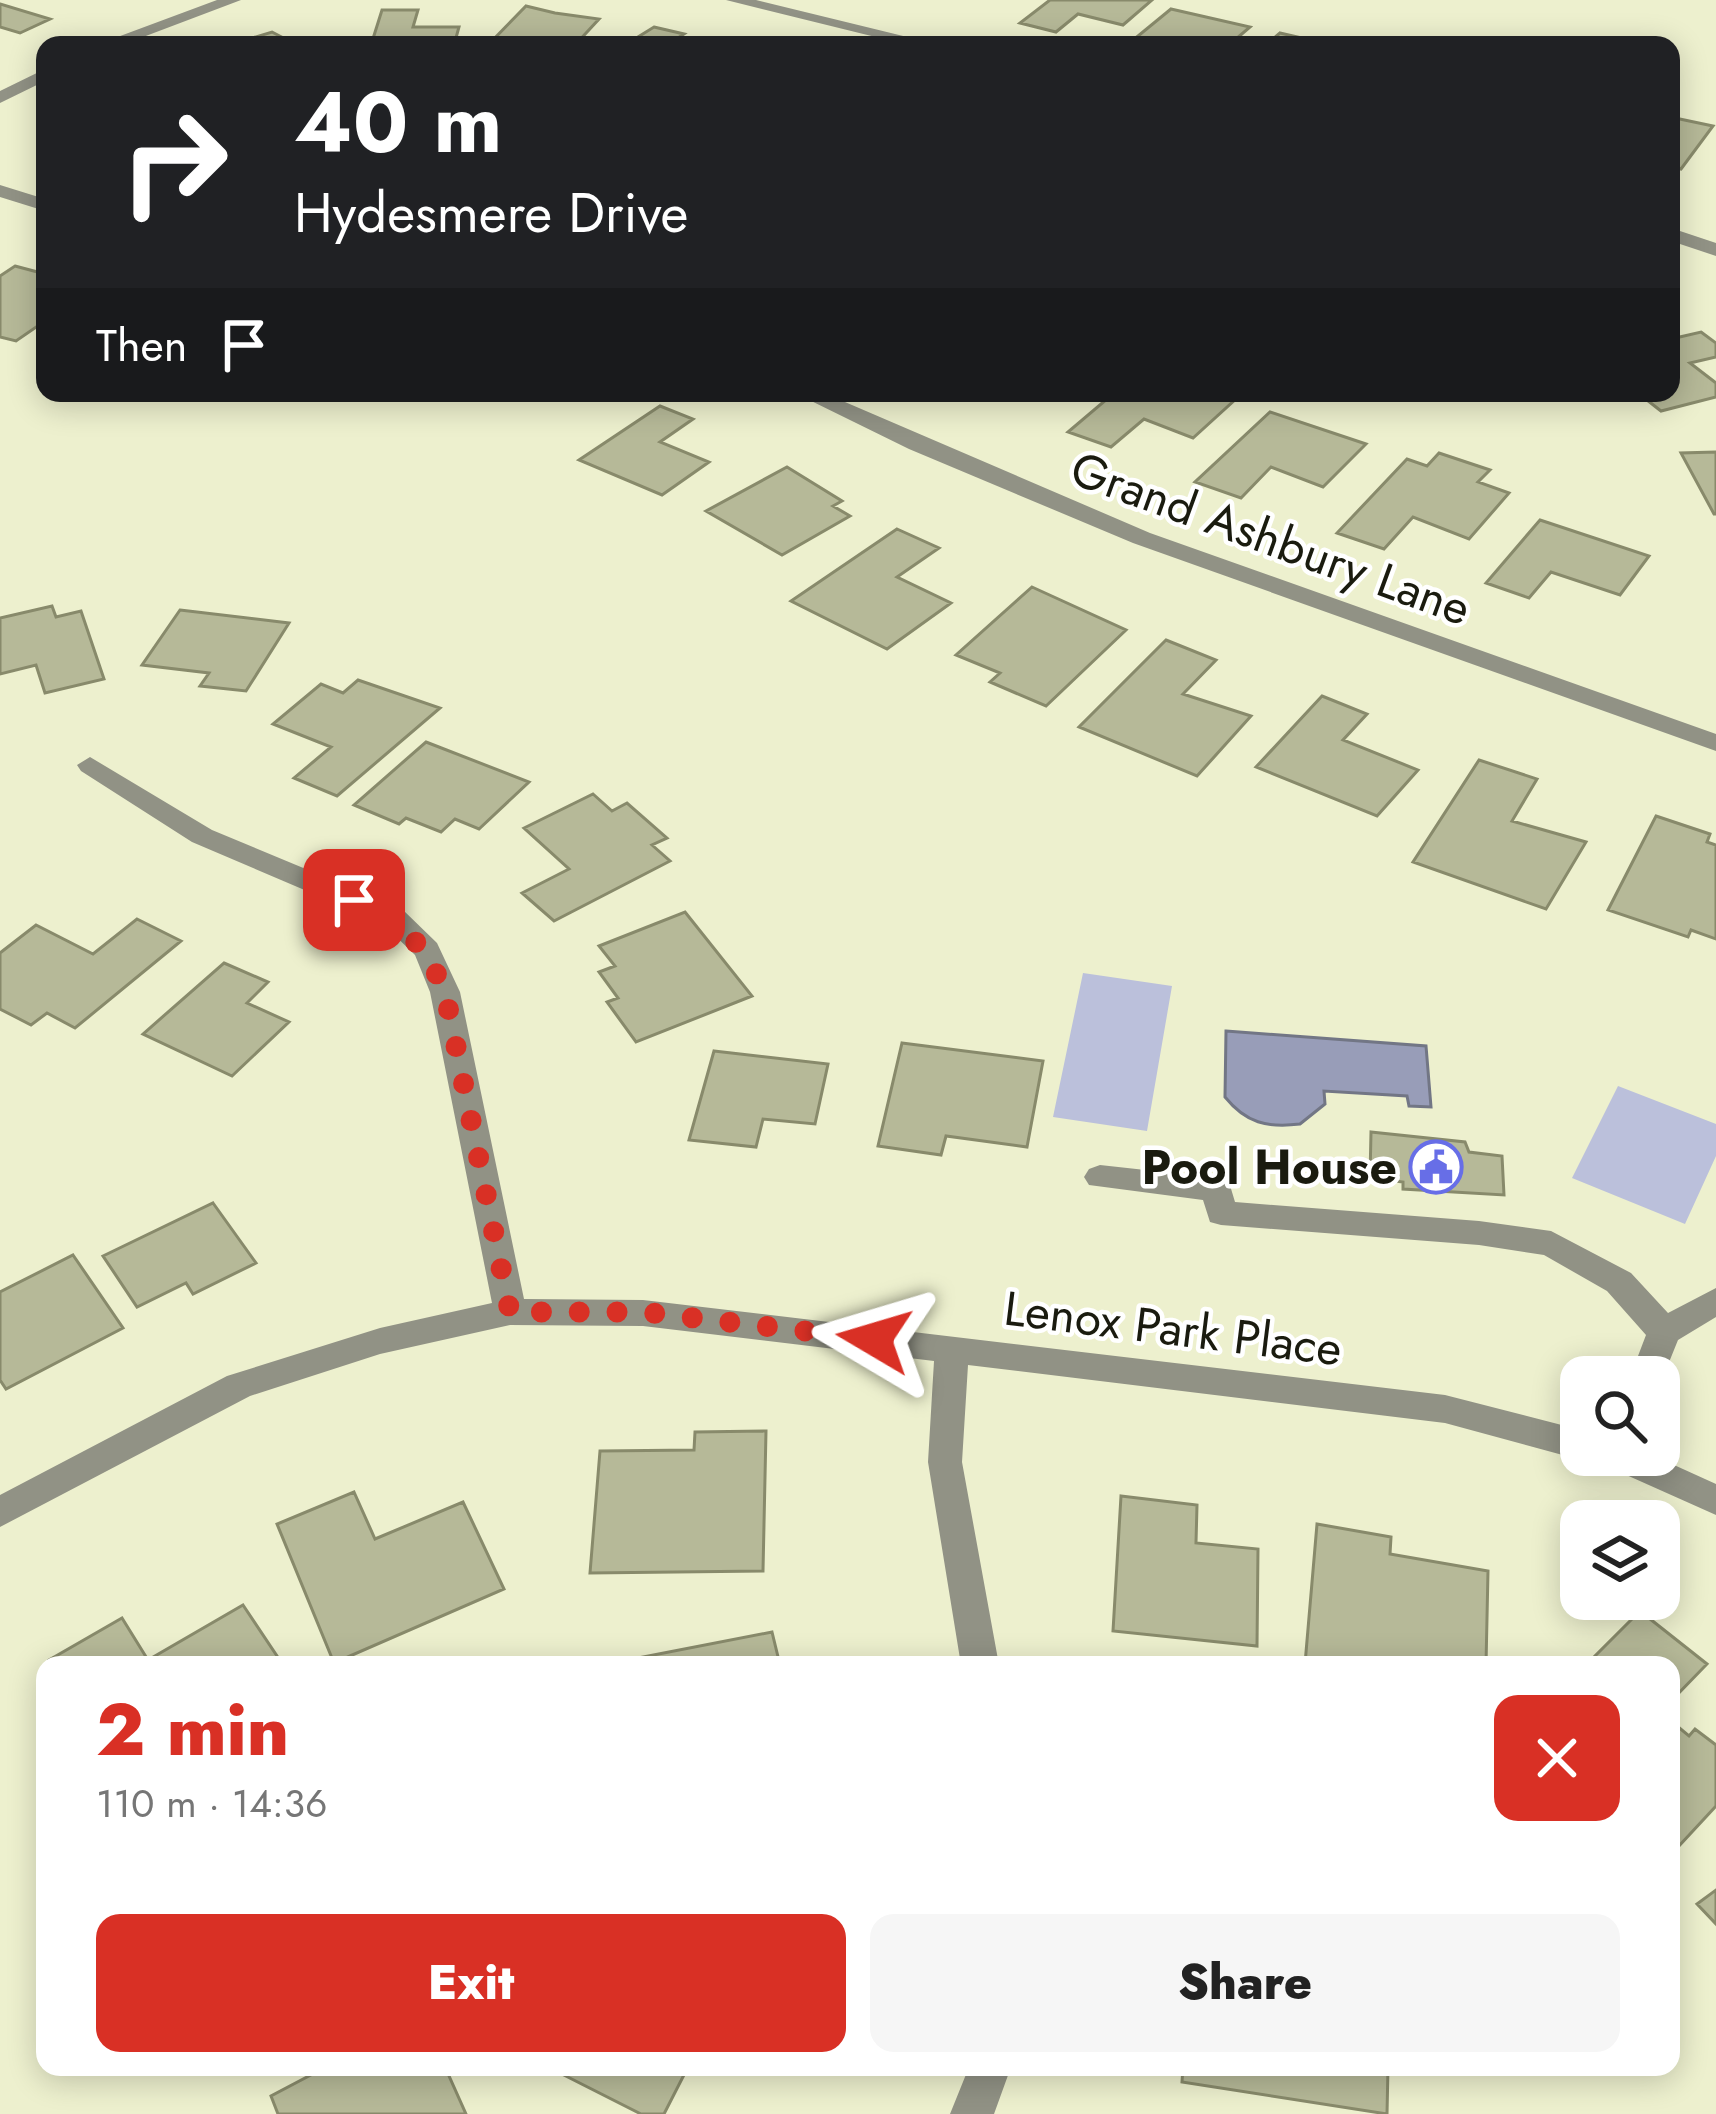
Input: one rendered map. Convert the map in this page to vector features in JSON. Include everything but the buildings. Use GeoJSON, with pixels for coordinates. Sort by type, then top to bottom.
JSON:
{"type":"FeatureCollection","features":[{"type":"Feature","properties":{"kind":"street"},"geometry":{"type":"LineString","coordinates":[[130,36],[232,0]]}},
{"type":"Feature","properties":{"kind":"street"},"geometry":{"type":"LineString","coordinates":[[734,0],[892,36]]}},
{"type":"Feature","properties":{"kind":"street"},"geometry":{"type":"LineString","coordinates":[[0,98],[36,79]]}},
{"type":"Feature","properties":{"kind":"street"},"geometry":{"type":"LineString","coordinates":[[0,190],[36,203]]}},
{"type":"Feature","properties":{"kind":"street"},"geometry":{"type":"LineString","coordinates":[[1680,237],[1716,250]]}},
{"type":"Feature","properties":{"kind":"street","name":"Grand Ashbury Lane"},"geometry":{"type":"LineString","coordinates":[[824,402],[935,456],[1184,556],[1716,743]]}},
{"type":"Feature","properties":{"kind":"street"},"geometry":{"type":"LineString","coordinates":[[89,765],[202,836],[392,916],[427,950],[445,992],[510,1312]]}},
{"type":"Feature","properties":{"kind":"street"},"geometry":{"type":"LineString","coordinates":[[1100,1177],[1218,1190],[1221,1213],[1479,1233],[1551,1244],[1619,1282],[1664,1333]]}},
{"type":"Feature","properties":{"kind":"street"},"geometry":{"type":"LineString","coordinates":[[1655,1356],[1664,1333],[1716,1301]]}},
{"type":"Feature","properties":{"kind":"street","name":"Lenox Park Place"},"geometry":{"type":"LineString","coordinates":[[0,1512],[238,1386],[380,1341],[510,1312],[643,1312],[952,1349],[1444,1409],[1560,1439]]}},
{"type":"Feature","properties":{"kind":"street"},"geometry":{"type":"LineString","coordinates":[[952,1349],[945,1462],[978,1656]]}},
{"type":"Feature","properties":{"kind":"street"},"geometry":{"type":"LineString","coordinates":[[1663,1476],[1716,1500]]}},
{"type":"Feature","properties":{"kind":"street"},"geometry":{"type":"LineString","coordinates":[[972,2114],[986,2076]]}},
{"type":"Feature","properties":{"kind":"shaded area"},"geometry":{"type":"Polygon","coordinates":[[[1083,973],[1172,986],[1147,1131],[1053,1117],[1083,973]]]}},
{"type":"Feature","properties":{"kind":"shaded area"},"geometry":{"type":"Polygon","coordinates":[[[1226,1031],[1426,1046],[1431,1107],[1409,1106],[1407,1096],[1324,1091],[1325,1104],[1300,1124],[1258,1122],[1225,1097],[1226,1031]]]}},
{"type":"Feature","properties":{"kind":"shaded area"},"geometry":{"type":"Polygon","coordinates":[[[1618,1086],[1716,1124],[1716,1156],[1685,1224],[1572,1178],[1618,1086]]]}},
{"type":"Feature","properties":{"kind":"place","name":"Pool House"},"geometry":{"type":"Point","coordinates":[1436,1167]}},
{"type":"Feature","properties":{"kind":"route"},"geometry":{"type":"LineString","coordinates":[[354,900],[392,916],[427,950],[445,992],[510,1312],[643,1312],[874,1339]]}}]}
